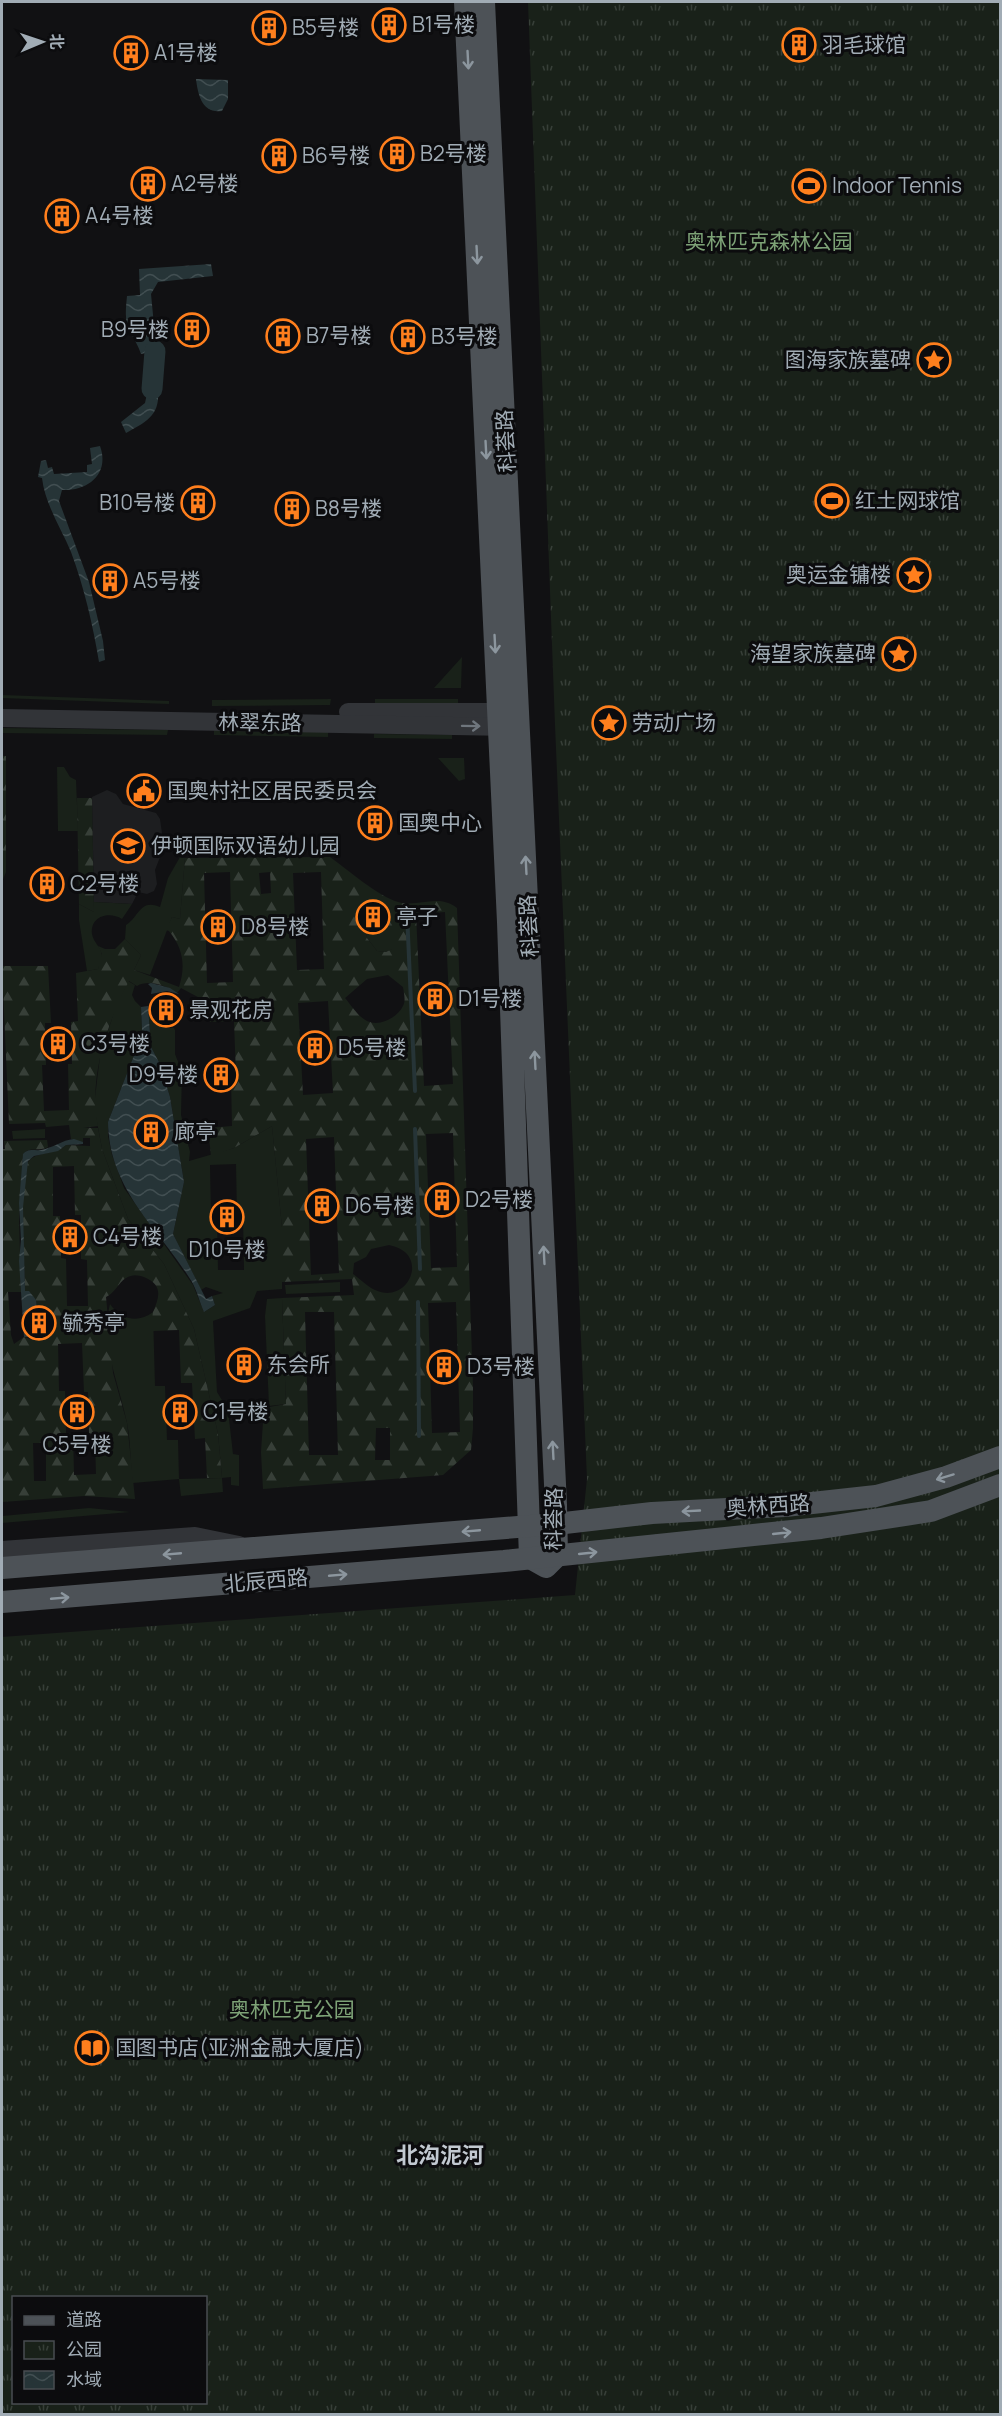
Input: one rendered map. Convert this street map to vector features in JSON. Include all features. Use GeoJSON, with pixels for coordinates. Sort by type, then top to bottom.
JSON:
{"type":"FeatureCollection","features":[{"type":"Feature","properties":{"kind":"main road","name":"科荟路"},"geometry":{"type":"LineString","coordinates":[[465,2],[509,720],[556,1556]]}},
{"type":"Feature","properties":{"kind":"main road","name":"科荟路"},"geometry":{"type":"LineString","coordinates":[[484,2],[509,720],[530,1558]]}},
{"type":"Feature","properties":{"kind":"main road","name":"奥林西路"},"geometry":{"type":"LineString","coordinates":[[529,1526],[652,1513],[785,1506],[876,1496],[946,1477],[1000,1457]]}},
{"type":"Feature","properties":{"kind":"main road","name":"奥林西路"},"geometry":{"type":"LineString","coordinates":[[530,1558],[821,1528],[920,1513],[1000,1485]]}},
{"type":"Feature","properties":{"kind":"main road","name":"北辰西路"},"geometry":{"type":"LineString","coordinates":[[2,1568],[529,1526]]}},
{"type":"Feature","properties":{"kind":"main road","name":"北辰西路"},"geometry":{"type":"LineString","coordinates":[[2,1602],[530,1558]]}},
{"type":"Feature","properties":{"kind":"street","name":"林翠东路"},"geometry":{"type":"LineString","coordinates":[[2,707],[509,720]]}},
{"type":"Feature","properties":{"kind":"street","name":"林翠东路"},"geometry":{"type":"LineString","coordinates":[[2,718],[509,720]]}},
{"type":"Feature","properties":{"kind":"street"},"geometry":{"type":"LineString","coordinates":[[2,1550],[195,1536],[252,1548]]}},
{"type":"Feature","properties":{"kind":"shaded area","name":"伊顿国际双语幼儿园"},"geometry":{"type":"Polygon","coordinates":[[[107,790],[116,794],[123,804],[156,813],[160,819],[163,840],[162,852],[155,870],[157,884],[154,891],[147,894],[138,892],[132,904],[94,902],[92,797],[107,790]]]}},
{"type":"Feature","properties":{"kind":"green space","name":"奥林匹克森林公园"},"geometry":{"type":"Polygon","coordinates":[[[528,2],[1000,2],[1000,2414],[2,2414],[2,1637],[575,1595],[587,1479],[555,724],[528,2]]]}},
{"type":"Feature","properties":{"kind":"green space"},"geometry":{"type":"Polygon","coordinates":[[[462,657],[461,688],[434,688],[462,657]]]}},
{"type":"Feature","properties":{"kind":"green space"},"geometry":{"type":"Polygon","coordinates":[[[2,695],[169,701],[169,704],[2,698],[2,695]]]}},
{"type":"Feature","properties":{"kind":"green space"},"geometry":{"type":"Polygon","coordinates":[[[331,699],[330,705],[212,706],[212,700],[331,699]]]}},
{"type":"Feature","properties":{"kind":"green space"},"geometry":{"type":"Polygon","coordinates":[[[375,699],[458,699],[458,705],[375,705],[375,699]]]}},
{"type":"Feature","properties":{"kind":"green space"},"geometry":{"type":"Polygon","coordinates":[[[2,728],[168,730],[167,735],[2,733],[2,728]]]}},
{"type":"Feature","properties":{"kind":"green space"},"geometry":{"type":"Polygon","coordinates":[[[214,729],[328,732],[328,737],[214,735],[214,729]]]}},
{"type":"Feature","properties":{"kind":"green space"},"geometry":{"type":"Polygon","coordinates":[[[374,734],[452,735],[452,739],[374,738],[374,734]]]}},
{"type":"Feature","properties":{"kind":"green space"},"geometry":{"type":"Polygon","coordinates":[[[2,756],[6,756],[6,872],[2,881],[2,756]]]}},
{"type":"Feature","properties":{"kind":"green space"},"geometry":{"type":"Polygon","coordinates":[[[438,758],[464,758],[465,779],[459,781],[438,758]]]}},
{"type":"Feature","properties":{"kind":"green space"},"geometry":{"type":"Polygon","coordinates":[[[57,767],[64,767],[70,777],[76,780],[78,831],[58,831],[57,767]]]}},
{"type":"Feature","properties":{"kind":"green space"},"geometry":{"type":"Polygon","coordinates":[[[77,798],[92,798],[94,912],[79,904],[77,798]]]}},
{"type":"Feature","properties":{"kind":"green space"},"geometry":{"type":"Polygon","coordinates":[[[180,857],[185,858],[180,919],[172,917],[150,975],[134,970],[141,955],[125,939],[126,925],[144,907],[153,905],[160,907],[168,878],[180,857]]]}},
{"type":"Feature","properties":{"kind":"green space"},"geometry":{"type":"Polygon","coordinates":[[[330,857],[390,899],[406,903],[435,901],[457,908],[473,1387],[471,1450],[443,1475],[263,1489],[261,1452],[264,1408],[286,1404],[282,1298],[354,1295],[352,1279],[282,1282],[282,1227],[272,1126],[234,1148],[211,1156],[208,1128],[232,1126],[231,1076],[236,1075],[234,1021],[210,1022],[211,1004],[181,988],[177,993],[157,984],[146,983],[137,986],[129,981],[113,1015],[98,1070],[96,1108],[98,1126],[83,1128],[98,1128],[102,1149],[128,1219],[164,1264],[194,1329],[218,1434],[222,1478],[207,1478],[205,1438],[195,1439],[192,1383],[181,1383],[179,1330],[153,1331],[153,1314],[158,1297],[157,1288],[150,1280],[133,1275],[123,1280],[106,1297],[113,1373],[127,1423],[135,1499],[84,1496],[2,1502],[2,1149],[5,1149],[4,1141],[47,1140],[48,1147],[29,1150],[23,1154],[19,1219],[21,1292],[8,1292],[11,1335],[14,1344],[24,1337],[30,1339],[36,1334],[37,1329],[46,1328],[45,1318],[38,1318],[36,1300],[25,1293],[23,1204],[25,1171],[28,1162],[36,1156],[66,1145],[90,1146],[90,1138],[83,1138],[83,1142],[71,1139],[69,1125],[46,1127],[45,1123],[9,1124],[2,966],[48,966],[51,1023],[45,1023],[46,1065],[42,1065],[44,1111],[69,1110],[68,1064],[72,1064],[71,1022],[78,1021],[76,973],[98,969],[102,954],[98,946],[115,949],[125,939],[141,955],[134,970],[179,987],[182,958],[174,937],[166,930],[172,917],[180,919],[185,858],[330,857]],[[230,872],[204,873],[207,983],[233,982],[230,872]],[[270,872],[259,873],[261,894],[271,893],[270,872]],[[321,872],[293,873],[297,970],[324,969],[321,872]],[[368,912],[368,923],[370,923],[365,928],[367,938],[377,951],[386,952],[392,949],[379,922],[377,912],[368,912]],[[445,912],[416,914],[424,1086],[453,1084],[445,912]],[[388,975],[367,979],[345,998],[366,1021],[374,1023],[389,1020],[403,1006],[405,999],[403,987],[388,975]],[[328,1001],[298,1003],[303,1095],[333,1093],[328,1001]],[[453,1133],[426,1134],[431,1268],[457,1267],[453,1133]],[[334,1137],[306,1139],[311,1275],[339,1273],[334,1137]],[[74,1166],[53,1167],[53,1216],[60,1216],[61,1258],[66,1259],[67,1306],[88,1306],[87,1260],[81,1259],[81,1215],[75,1215],[74,1166]],[[389,1245],[371,1249],[366,1257],[354,1263],[353,1274],[372,1289],[387,1293],[397,1291],[405,1285],[412,1267],[410,1258],[402,1250],[389,1245]],[[456,1302],[428,1303],[432,1433],[460,1432],[456,1302]],[[305,1312],[309,1455],[338,1455],[334,1312],[305,1312]],[[82,1343],[58,1344],[59,1391],[65,1391],[66,1433],[73,1434],[74,1475],[96,1474],[95,1435],[89,1433],[88,1392],[84,1392],[82,1343]],[[376,1428],[375,1460],[390,1460],[390,1428],[376,1428]],[[33,1443],[34,1481],[46,1481],[46,1443],[33,1443]]]}},
{"type":"Feature","properties":{"kind":"green space"},"geometry":{"type":"Polygon","coordinates":[[[94,902],[132,904],[122,919],[106,915],[94,923],[92,934],[102,959],[98,969],[87,971],[79,920],[79,904],[94,912],[94,902]]]}},
{"type":"Feature","properties":{"kind":"green space"},"geometry":{"type":"Polygon","coordinates":[[[370,923],[380,925],[390,939],[393,949],[386,952],[377,951],[367,938],[365,928],[370,923]]]}},
{"type":"Feature","properties":{"kind":"green space"},"geometry":{"type":"Polygon","coordinates":[[[128,981],[135,985],[132,995],[141,1007],[142,1029],[140,1040],[108,1122],[112,1155],[124,1188],[193,1285],[204,1312],[215,1305],[212,1296],[223,1293],[206,1287],[201,1290],[173,1234],[184,1182],[170,1097],[160,1064],[151,1047],[148,1006],[155,1023],[175,1030],[175,1054],[182,1072],[181,1115],[190,1152],[189,1161],[234,1148],[272,1126],[282,1227],[282,1289],[257,1291],[250,1308],[213,1321],[217,1392],[228,1410],[233,1454],[239,1455],[239,1486],[231,1485],[231,1477],[222,1478],[218,1434],[194,1329],[164,1264],[128,1219],[102,1149],[94,1106],[100,1056],[115,1009],[128,981]],[[236,1164],[210,1165],[211,1217],[217,1217],[218,1270],[244,1270],[243,1217],[237,1217],[236,1164]]]}},
{"type":"Feature","properties":{"kind":"green space"},"geometry":{"type":"Polygon","coordinates":[[[45,1129],[45,1138],[13,1139],[12,1131],[45,1129]]]}},
{"type":"Feature","properties":{"kind":"green space"},"geometry":{"type":"Polygon","coordinates":[[[340,1282],[340,1292],[286,1294],[285,1285],[340,1282]]]}},
{"type":"Feature","properties":{"kind":"green space"},"geometry":{"type":"Polygon","coordinates":[[[282,1298],[286,1404],[269,1406],[265,1316],[267,1299],[282,1298]]]}},
{"type":"Feature","properties":{"kind":"green space"},"geometry":{"type":"Polygon","coordinates":[[[110,1304],[124,1316],[135,1319],[153,1312],[155,1386],[165,1386],[167,1440],[178,1440],[179,1479],[133,1483],[127,1423],[107,1334],[110,1304]]]}},
{"type":"Feature","properties":{"kind":"green space"},"geometry":{"type":"Polygon","coordinates":[[[222,1478],[223,1492],[181,1496],[179,1479],[222,1478]]]}},
{"type":"Feature","properties":{"kind":"green space"},"geometry":{"type":"Polygon","coordinates":[[[89,1508],[130,1512],[2,1523],[2,1516],[89,1508]]]}},
{"type":"Feature","properties":{"kind":"water"},"geometry":{"type":"Polygon","coordinates":[[[196,79],[228,80],[228,99],[222,111],[210,110],[202,102],[196,79]]]}},
{"type":"Feature","properties":{"kind":"water"},"geometry":{"type":"Polygon","coordinates":[[[211,264],[213,276],[158,282],[151,294],[155,351],[141,354],[128,327],[126,314],[127,296],[140,295],[139,269],[211,264]]]}},
{"type":"Feature","properties":{"kind":"water"},"geometry":{"type":"Polygon","coordinates":[[[148,389],[158,392],[154,413],[145,422],[126,433],[121,422],[145,403],[148,389]]]}},
{"type":"Feature","properties":{"kind":"water"},"geometry":{"type":"Polygon","coordinates":[[[100,446],[102,465],[94,479],[72,490],[62,490],[59,501],[89,582],[103,641],[105,660],[99,662],[88,606],[76,565],[50,507],[42,478],[38,477],[41,461],[46,460],[48,468],[52,467],[54,474],[87,472],[87,465],[92,464],[90,448],[100,446]]]}},
{"type":"Feature","properties":{"kind":"water"},"geometry":{"type":"Polygon","coordinates":[[[148,984],[170,988],[179,994],[167,991],[151,994],[152,988],[148,984]]]}},
{"type":"Feature","properties":{"kind":"water"},"geometry":{"type":"Polygon","coordinates":[[[148,1006],[151,1047],[160,1064],[170,1097],[184,1182],[173,1234],[206,1299],[212,1296],[215,1305],[204,1312],[192,1282],[126,1189],[117,1169],[111,1146],[108,1122],[140,1040],[141,1007],[148,1006]]]}},
{"type":"Feature","properties":{"kind":"water"},"geometry":{"type":"Polygon","coordinates":[[[74,1139],[83,1144],[66,1145],[58,1151],[34,1156],[28,1161],[23,1207],[25,1291],[29,1291],[36,1300],[38,1318],[33,1318],[34,1329],[37,1329],[35,1337],[24,1337],[19,1261],[21,1240],[19,1203],[23,1154],[29,1150],[41,1150],[74,1139]]]}},
{"type":"Feature","properties":{"kind":"waterway"},"geometry":{"type":"LineString","coordinates":[[152,389],[155,351]]}},
{"type":"Feature","properties":{"kind":"waterway"},"geometry":{"type":"LineString","coordinates":[[407,913],[415,1091]]}},
{"type":"Feature","properties":{"kind":"waterway"},"geometry":{"type":"LineString","coordinates":[[415,1129],[420,1269]]}},
{"type":"Feature","properties":{"kind":"waterway"},"geometry":{"type":"LineString","coordinates":[[418,1302],[419,1436]]}},
{"type":"Feature","properties":{"kind":"place","name":"B1号楼"},"geometry":{"type":"Point","coordinates":[389,25]}},
{"type":"Feature","properties":{"kind":"place","name":"B5号楼"},"geometry":{"type":"Point","coordinates":[269,28]}},
{"type":"Feature","properties":{"kind":"place","name":"羽毛球馆"},"geometry":{"type":"Point","coordinates":[799,45]}},
{"type":"Feature","properties":{"kind":"place","name":"A1号楼"},"geometry":{"type":"Point","coordinates":[131,53]}},
{"type":"Feature","properties":{"kind":"place","name":"B2号楼"},"geometry":{"type":"Point","coordinates":[397,154]}},
{"type":"Feature","properties":{"kind":"place","name":"B6号楼"},"geometry":{"type":"Point","coordinates":[279,156]}},
{"type":"Feature","properties":{"kind":"place","name":"A2号楼"},"geometry":{"type":"Point","coordinates":[148,184]}},
{"type":"Feature","properties":{"kind":"place","name":"Indoor Tennis"},"geometry":{"type":"Point","coordinates":[809,186]}},
{"type":"Feature","properties":{"kind":"place","name":"A4号楼"},"geometry":{"type":"Point","coordinates":[62,216]}},
{"type":"Feature","properties":{"kind":"place","name":"B9号楼"},"geometry":{"type":"Point","coordinates":[192,330]}},
{"type":"Feature","properties":{"kind":"place","name":"B7号楼"},"geometry":{"type":"Point","coordinates":[283,336]}},
{"type":"Feature","properties":{"kind":"place","name":"B3号楼"},"geometry":{"type":"Point","coordinates":[408,337]}},
{"type":"Feature","properties":{"kind":"place","name":"图海家族墓碑"},"geometry":{"type":"Point","coordinates":[934,360]}},
{"type":"Feature","properties":{"kind":"place","name":"红土网球馆"},"geometry":{"type":"Point","coordinates":[832,501]}},
{"type":"Feature","properties":{"kind":"place","name":"B10号楼"},"geometry":{"type":"Point","coordinates":[198,503]}},
{"type":"Feature","properties":{"kind":"place","name":"B8号楼"},"geometry":{"type":"Point","coordinates":[292,509]}},
{"type":"Feature","properties":{"kind":"place","name":"奥运金镛楼"},"geometry":{"type":"Point","coordinates":[914,575]}},
{"type":"Feature","properties":{"kind":"place","name":"A5号楼"},"geometry":{"type":"Point","coordinates":[110,581]}},
{"type":"Feature","properties":{"kind":"place","name":"海望家族墓碑"},"geometry":{"type":"Point","coordinates":[899,654]}},
{"type":"Feature","properties":{"kind":"place","name":"劳动广场"},"geometry":{"type":"Point","coordinates":[609,723]}},
{"type":"Feature","properties":{"kind":"place","name":"国奥村社区居民委员会"},"geometry":{"type":"Point","coordinates":[144,791]}},
{"type":"Feature","properties":{"kind":"place","name":"国奥中心"},"geometry":{"type":"Point","coordinates":[375,823]}},
{"type":"Feature","properties":{"kind":"place","name":"伊顿国际双语幼儿园"},"geometry":{"type":"Point","coordinates":[128,846]}},
{"type":"Feature","properties":{"kind":"place","name":"C2号楼"},"geometry":{"type":"Point","coordinates":[47,884]}},
{"type":"Feature","properties":{"kind":"place","name":"亭子"},"geometry":{"type":"Point","coordinates":[373,917]}},
{"type":"Feature","properties":{"kind":"place","name":"D8号楼"},"geometry":{"type":"Point","coordinates":[218,927]}},
{"type":"Feature","properties":{"kind":"place","name":"D1号楼"},"geometry":{"type":"Point","coordinates":[435,999]}},
{"type":"Feature","properties":{"kind":"place","name":"景观花房"},"geometry":{"type":"Point","coordinates":[166,1010]}},
{"type":"Feature","properties":{"kind":"place","name":"C3号楼"},"geometry":{"type":"Point","coordinates":[58,1044]}},
{"type":"Feature","properties":{"kind":"place","name":"D5号楼"},"geometry":{"type":"Point","coordinates":[315,1048]}},
{"type":"Feature","properties":{"kind":"place","name":"D9号楼"},"geometry":{"type":"Point","coordinates":[221,1075]}},
{"type":"Feature","properties":{"kind":"place","name":"廊亭"},"geometry":{"type":"Point","coordinates":[151,1132]}},
{"type":"Feature","properties":{"kind":"place","name":"D2号楼"},"geometry":{"type":"Point","coordinates":[442,1200]}},
{"type":"Feature","properties":{"kind":"place","name":"D6号楼"},"geometry":{"type":"Point","coordinates":[322,1206]}},
{"type":"Feature","properties":{"kind":"place","name":"D10号楼"},"geometry":{"type":"Point","coordinates":[227,1217]}},
{"type":"Feature","properties":{"kind":"place","name":"C4号楼"},"geometry":{"type":"Point","coordinates":[70,1237]}},
{"type":"Feature","properties":{"kind":"place","name":"毓秀亭"},"geometry":{"type":"Point","coordinates":[39,1323]}},
{"type":"Feature","properties":{"kind":"place","name":"东会所"},"geometry":{"type":"Point","coordinates":[244,1365]}},
{"type":"Feature","properties":{"kind":"place","name":"D3号楼"},"geometry":{"type":"Point","coordinates":[444,1367]}},
{"type":"Feature","properties":{"kind":"place","name":"C5号楼"},"geometry":{"type":"Point","coordinates":[77,1412]}},
{"type":"Feature","properties":{"kind":"place","name":"C1号楼"},"geometry":{"type":"Point","coordinates":[180,1412]}},
{"type":"Feature","properties":{"kind":"place","name":"国图书店(亚洲金融大厦店)"},"geometry":{"type":"Point","coordinates":[92,2048]}},
{"type":"Feature","properties":{"kind":"district","name":"北沟泥河"},"geometry":{"type":"Point","coordinates":[440,2155]}},
{"type":"Feature","properties":{"kind":"park label","name":"奥林匹克公园"},"geometry":{"type":"Point","coordinates":[292,2010]}}]}
